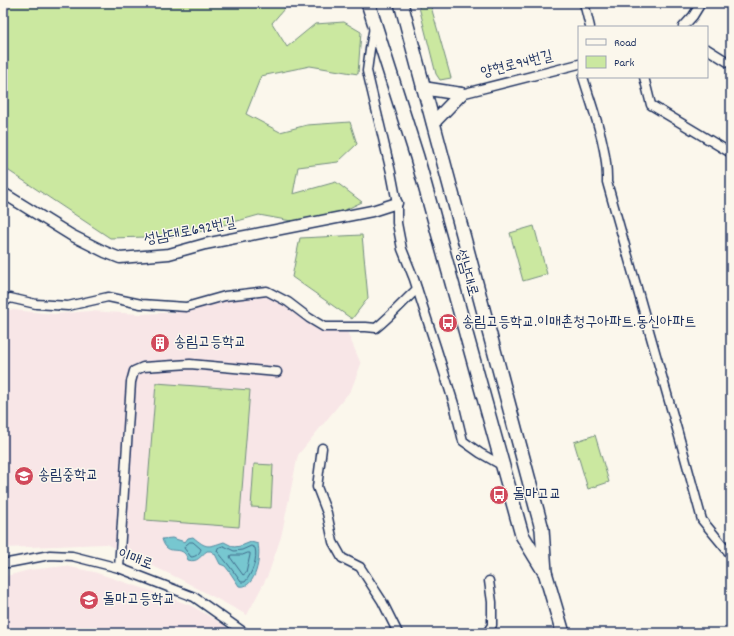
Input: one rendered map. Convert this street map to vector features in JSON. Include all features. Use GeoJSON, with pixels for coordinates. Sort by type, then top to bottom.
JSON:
{"type":"FeatureCollection","features":[{"type":"Feature","properties":{"kind":"main road","name":"성남대로"},"geometry":{"type":"LineString","coordinates":[[368,3],[417,157],[522,536],[545,572]]}},
{"type":"Feature","properties":{"kind":"main road","name":"성남대로"},"geometry":{"type":"LineString","coordinates":[[401,3],[542,529],[545,572],[563,633]]}},
{"type":"Feature","properties":{"kind":"main road"},"geometry":{"type":"LineString","coordinates":[[423,88],[461,94]]}},
{"type":"Feature","properties":{"kind":"main road"},"geometry":{"type":"LineString","coordinates":[[432,123],[461,94]]}},
{"type":"Feature","properties":{"kind":"street"},"geometry":{"type":"LineString","coordinates":[[584,3],[590,26]]}},
{"type":"Feature","properties":{"kind":"street"},"geometry":{"type":"LineString","coordinates":[[684,26],[693,16],[701,3]]}},
{"type":"Feature","properties":{"kind":"street"},"geometry":{"type":"LineString","coordinates":[[375,24],[367,71],[391,172],[397,203],[397,223],[402,249],[418,289],[454,404],[463,441],[503,466]]}},
{"type":"Feature","properties":{"kind":"street"},"geometry":{"type":"LineString","coordinates":[[708,50],[731,64]]}},
{"type":"Feature","properties":{"kind":"street","name":"양현로94번길"},"geometry":{"type":"LineString","coordinates":[[461,94],[578,64]]}},
{"type":"Feature","properties":{"kind":"street"},"geometry":{"type":"LineString","coordinates":[[583,78],[607,165],[607,182],[702,520],[731,555]]}},
{"type":"Feature","properties":{"kind":"street"},"geometry":{"type":"LineString","coordinates":[[644,78],[651,105],[731,153]]}},
{"type":"Feature","properties":{"kind":"street","name":"성남대로692번길"},"geometry":{"type":"LineString","coordinates":[[3,193],[71,235],[120,258],[169,254],[205,244],[372,211],[397,203]]}},
{"type":"Feature","properties":{"kind":"street"},"geometry":{"type":"LineString","coordinates":[[6,301],[68,306],[108,297],[141,304],[186,307],[225,296],[267,291],[288,302],[324,327],[376,328],[392,316],[403,302],[418,289]]}},
{"type":"Feature","properties":{"kind":"street"},"geometry":{"type":"LineString","coordinates":[[118,568],[131,382],[134,371],[143,367],[190,364],[277,372]]}},
{"type":"Feature","properties":{"kind":"street"},"geometry":{"type":"LineString","coordinates":[[322,448],[317,487],[327,513],[333,542],[342,558],[360,567],[382,601],[398,633]]}},
{"type":"Feature","properties":{"kind":"street","name":"이매로"},"geometry":{"type":"LineString","coordinates":[[3,562],[8,563],[50,556],[72,556],[118,568],[194,597],[245,633]]}},
{"type":"Feature","properties":{"kind":"street"},"geometry":{"type":"LineString","coordinates":[[487,633],[492,625],[492,602],[489,581]]}},
{"type":"Feature","properties":{"kind":"shaded area"},"geometry":{"type":"Polygon","coordinates":[[[266,296],[287,306],[319,328],[346,329],[361,364],[351,390],[298,455],[281,537],[268,575],[247,615],[180,579],[106,544],[3,548],[3,309],[54,314],[90,311],[140,314],[179,312],[225,298],[266,296]]]}},
{"type":"Feature","properties":{"kind":"shaded area","name":"돌마고등학교"},"geometry":{"type":"Polygon","coordinates":[[[65,566],[94,572],[192,606],[224,625],[231,633],[3,633],[3,577],[29,570],[65,566]]]}},
{"type":"Feature","properties":{"kind":"green space"},"geometry":{"type":"Polygon","coordinates":[[[3,3],[289,3],[272,23],[287,47],[315,24],[344,22],[361,32],[358,74],[310,66],[261,76],[246,114],[280,132],[307,125],[350,122],[357,144],[338,162],[298,167],[293,194],[336,182],[362,202],[313,225],[259,215],[184,236],[110,238],[3,167],[3,3]]]}},
{"type":"Feature","properties":{"kind":"green space"},"geometry":{"type":"Polygon","coordinates":[[[418,3],[430,3],[451,78],[440,80],[436,74],[418,3]]]}},
{"type":"Feature","properties":{"kind":"green space"},"geometry":{"type":"Polygon","coordinates":[[[534,226],[547,274],[523,281],[510,233],[534,226]]]}},
{"type":"Feature","properties":{"kind":"green space"},"geometry":{"type":"Polygon","coordinates":[[[362,235],[368,298],[352,319],[292,277],[300,238],[362,235]]]}},
{"type":"Feature","properties":{"kind":"green space"},"geometry":{"type":"Polygon","coordinates":[[[156,383],[250,390],[239,527],[145,520],[156,383]]]}},
{"type":"Feature","properties":{"kind":"green space"},"geometry":{"type":"Polygon","coordinates":[[[595,435],[609,482],[588,489],[574,442],[595,435]]]}},
{"type":"Feature","properties":{"kind":"green space"},"geometry":{"type":"Polygon","coordinates":[[[254,464],[273,465],[271,508],[251,507],[254,464]]]}},
{"type":"Feature","properties":{"kind":"water"},"geometry":{"type":"Polygon","coordinates":[[[193,537],[202,544],[208,546],[224,542],[234,547],[251,542],[258,544],[258,564],[250,583],[245,586],[239,586],[225,566],[220,564],[215,554],[211,551],[207,551],[197,560],[191,561],[188,560],[182,552],[168,548],[162,539],[172,538],[185,542],[188,538],[193,537]]]}},
{"type":"Feature","properties":{"kind":"place","name":"송림고등학교.이매촌청구아파트.동신아파트"},"geometry":{"type":"Point","coordinates":[448,323]}},
{"type":"Feature","properties":{"kind":"place","name":"송림고등학교"},"geometry":{"type":"Point","coordinates":[160,343]}},
{"type":"Feature","properties":{"kind":"place","name":"송림중학교"},"geometry":{"type":"Point","coordinates":[24,476]}},
{"type":"Feature","properties":{"kind":"place","name":"돌마고교"},"geometry":{"type":"Point","coordinates":[499,495]}},
{"type":"Feature","properties":{"kind":"place","name":"돌마고등학교"},"geometry":{"type":"Point","coordinates":[89,600]}}]}
